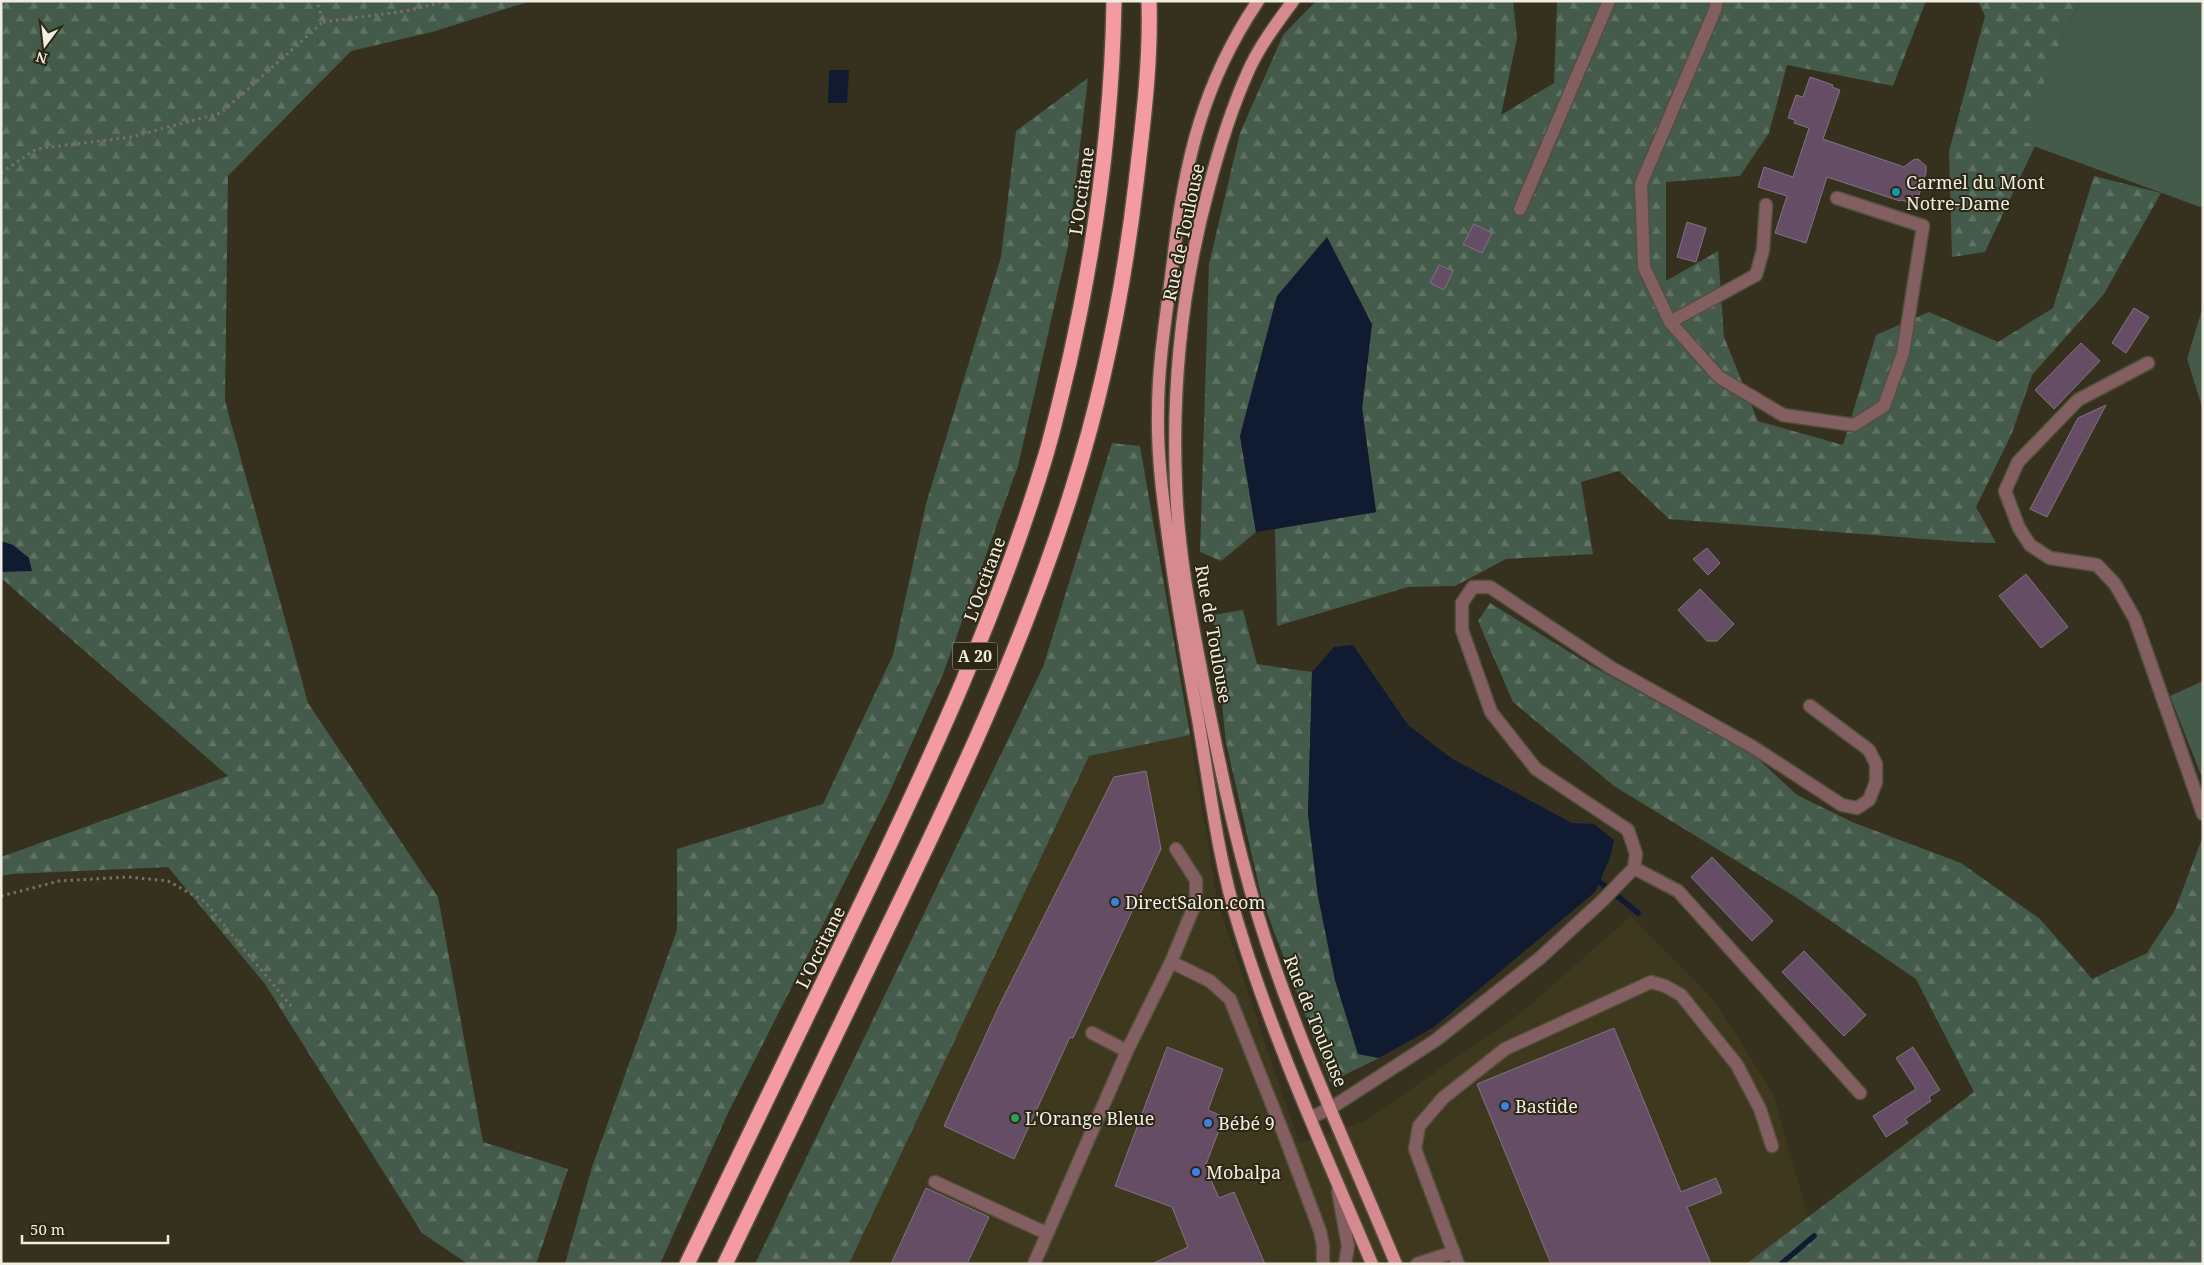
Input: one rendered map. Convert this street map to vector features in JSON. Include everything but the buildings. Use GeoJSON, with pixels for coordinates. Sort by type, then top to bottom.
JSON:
{"type":"FeatureCollection","features":[{"type":"Feature","properties":{"kind":"highway","name":"L'Occitane"},"geometry":{"type":"LineString","coordinates":[[687,1264],[903,817],[969,671],[1018,544],[1052,431],[1080,314],[1091,253],[1102,181],[1109,113],[1114,1]]}},
{"type":"Feature","properties":{"kind":"highway","name":"A 20"},"geometry":{"type":"LineString","coordinates":[[725,1264],[950,799],[1012,659],[1053,549],[1074,486],[1099,392],[1123,276],[1139,157],[1146,84],[1149,1]]}},
{"type":"Feature","properties":{"kind":"main road","name":"Rue de Toulouse"},"geometry":{"type":"LineString","coordinates":[[1258,1],[1224,58],[1210,92],[1188,158],[1159,361],[1158,415],[1162,494],[1176,596],[1221,851],[1237,922],[1255,977],[1310,1118],[1372,1264]]}},
{"type":"Feature","properties":{"kind":"main road","name":"Rue de Toulouse"},"geometry":{"type":"LineString","coordinates":[[1293,1],[1247,73],[1215,163],[1201,216],[1188,284],[1180,347],[1176,419],[1176,484],[1190,609],[1228,800],[1254,902],[1287,1002],[1396,1264]]}},
{"type":"Feature","properties":{"kind":"main road"},"geometry":{"type":"LineString","coordinates":[[1179,212],[1201,216]]}},
{"type":"Feature","properties":{"kind":"street"},"geometry":{"type":"LineString","coordinates":[[1520,209],[1608,1]]}},
{"type":"Feature","properties":{"kind":"street"},"geometry":{"type":"LineString","coordinates":[[1717,1],[1715,10],[1641,184],[1644,267],[1670,322],[1720,377],[1783,415],[1854,425],[1884,406],[1903,353],[1923,226],[1837,198]]}},
{"type":"Feature","properties":{"kind":"street"},"geometry":{"type":"LineString","coordinates":[[1670,322],[1756,275],[1763,250],[1766,205]]}},
{"type":"Feature","properties":{"kind":"street"},"geometry":{"type":"LineString","coordinates":[[2148,363],[2078,400],[2018,462],[2005,491],[2019,528],[2030,545],[2050,558],[2098,565],[2116,584],[2135,619],[2203,814]]}},
{"type":"Feature","properties":{"kind":"street"},"geometry":{"type":"LineString","coordinates":[[1310,1118],[1332,1108],[1436,1040],[1540,958],[1603,900],[1634,868],[1636,854],[1628,830],[1536,769],[1491,712],[1462,630],[1462,603],[1473,587],[1490,587],[1610,667],[1753,747],[1842,805],[1857,808],[1869,800],[1876,782],[1876,764],[1869,750],[1810,706]]}},
{"type":"Feature","properties":{"kind":"street"},"geometry":{"type":"LineString","coordinates":[[1034,1264],[1127,1051],[1171,962],[1196,902],[1196,880],[1176,849]]}},
{"type":"Feature","properties":{"kind":"street"},"geometry":{"type":"LineString","coordinates":[[1634,868],[1678,891],[1860,1093]]}},
{"type":"Feature","properties":{"kind":"street"},"geometry":{"type":"LineString","coordinates":[[1171,962],[1210,981],[1230,999],[1320,1231],[1323,1246],[1323,1264]]}},
{"type":"Feature","properties":{"kind":"street"},"geometry":{"type":"LineString","coordinates":[[1417,1264],[1456,1258],[1415,1149],[1419,1126],[1443,1098],[1505,1049],[1651,982],[1665,986],[1681,995],[1737,1065],[1760,1109],[1772,1146]]}},
{"type":"Feature","properties":{"kind":"street"},"geometry":{"type":"LineString","coordinates":[[1092,1033],[1127,1051]]}},
{"type":"Feature","properties":{"kind":"street"},"geometry":{"type":"LineString","coordinates":[[1335,1176],[1348,1246],[1345,1264]]}},
{"type":"Feature","properties":{"kind":"street"},"geometry":{"type":"LineString","coordinates":[[934,1182],[1046,1233]]}},
{"type":"Feature","properties":{"kind":"path"},"geometry":{"type":"LineString","coordinates":[[317,1],[323,22]]}},
{"type":"Feature","properties":{"kind":"path"},"geometry":{"type":"LineString","coordinates":[[1,173],[36,149],[131,137],[221,113],[323,22],[406,11],[447,1]]}},
{"type":"Feature","properties":{"kind":"path"},"geometry":{"type":"LineString","coordinates":[[1,896],[59,881],[128,877],[168,881],[204,901],[292,1007]]}},
{"type":"Feature","properties":{"kind":"shaded area"},"geometry":{"type":"Polygon","coordinates":[[[1190,735],[1217,900],[1299,1143],[1365,1121],[1522,1012],[1631,916],[1714,1001],[1773,1093],[1808,1217],[1746,1264],[849,1264],[1089,756],[1190,735]]]}},
{"type":"Feature","properties":{"kind":"green space"},"geometry":{"type":"Polygon","coordinates":[[[1,1],[531,1],[432,32],[351,51],[228,176],[225,401],[308,703],[438,897],[483,1142],[568,1169],[536,1264],[468,1264],[422,1233],[265,984],[168,867],[1,876],[1,857],[228,776],[1,578],[1,1]]]}},
{"type":"Feature","properties":{"kind":"green space"},"geometry":{"type":"Polygon","coordinates":[[[1316,1],[1513,1],[1517,38],[1501,115],[1554,83],[1557,1],[1926,1],[1893,86],[1787,65],[1769,133],[1740,176],[1666,182],[1666,281],[1718,251],[1724,337],[1758,421],[1843,445],[1876,335],[1929,312],[1998,342],[2053,308],[2094,176],[2161,193],[2104,294],[2032,375],[2012,433],[1976,507],[1996,543],[1669,519],[1619,471],[1581,482],[1593,554],[1506,559],[1455,586],[1408,587],[1277,626],[1275,529],[1376,512],[1362,408],[1372,324],[1277,296],[1240,436],[1256,532],[1221,561],[1200,552],[1209,264],[1240,133],[1283,35],[1316,1]]]}},
{"type":"Feature","properties":{"kind":"green space"},"geometry":{"type":"Polygon","coordinates":[[[1978,1],[2080,1],[2066,29],[2021,140],[2035,146],[1985,252],[1952,257],[1949,151],[1985,16],[1978,1]]]}},
{"type":"Feature","properties":{"kind":"green space"},"geometry":{"type":"Polygon","coordinates":[[[2080,1],[2203,1],[2203,208],[2020,141],[2066,29],[2080,1]]]}},
{"type":"Feature","properties":{"kind":"green space"},"geometry":{"type":"Polygon","coordinates":[[[1088,78],[1068,246],[1018,466],[943,674],[886,800],[728,1113],[660,1264],[565,1264],[592,1167],[677,930],[677,849],[823,804],[893,655],[926,504],[1001,257],[1016,131],[1088,78]]]}},
{"type":"Feature","properties":{"kind":"green space"},"geometry":{"type":"Polygon","coordinates":[[[2203,306],[2203,410],[2187,359],[2203,306]]]}},
{"type":"Feature","properties":{"kind":"green space"},"geometry":{"type":"Polygon","coordinates":[[[1112,443],[1140,446],[1190,735],[1089,756],[849,1264],[755,1264],[1043,667],[1112,443]]]}},
{"type":"Feature","properties":{"kind":"green space"},"geometry":{"type":"Polygon","coordinates":[[[1490,603],[1592,666],[1755,756],[1797,795],[1852,822],[1961,863],[2040,919],[2092,979],[2147,953],[2175,910],[2203,836],[2203,1264],[1746,1264],[1974,1092],[1916,979],[1794,896],[1614,786],[1513,702],[1478,621],[1490,603]]]}},
{"type":"Feature","properties":{"kind":"green space"},"geometry":{"type":"Polygon","coordinates":[[[1243,610],[1257,664],[1312,672],[1308,814],[1318,896],[1335,980],[1358,1054],[1379,1058],[1330,1082],[1262,899],[1226,743],[1213,615],[1243,610]]]}},
{"type":"Feature","properties":{"kind":"green space"},"geometry":{"type":"Polygon","coordinates":[[[2203,681],[2203,780],[2170,696],[2203,681]]]}},
{"type":"Feature","properties":{"kind":"water"},"geometry":{"type":"Polygon","coordinates":[[[829,70],[849,70],[847,103],[828,103],[829,70]]]}},
{"type":"Feature","properties":{"kind":"water"},"geometry":{"type":"Polygon","coordinates":[[[1327,237],[1372,324],[1362,408],[1376,512],[1256,532],[1240,436],[1277,296],[1327,237]]]}},
{"type":"Feature","properties":{"kind":"water"},"geometry":{"type":"Polygon","coordinates":[[[1,541],[13,545],[29,558],[32,571],[1,572],[1,541]]]}},
{"type":"Feature","properties":{"kind":"water"},"geometry":{"type":"Polygon","coordinates":[[[1353,645],[1408,725],[1451,758],[1572,823],[1594,824],[1614,840],[1610,858],[1595,892],[1434,1027],[1379,1058],[1358,1054],[1335,980],[1318,896],[1308,814],[1312,672],[1334,647],[1353,645]]]}},
{"type":"Feature","properties":{"kind":"waterway"},"geometry":{"type":"LineString","coordinates":[[1600,882],[1638,913]]}},
{"type":"Feature","properties":{"kind":"waterway"},"geometry":{"type":"LineString","coordinates":[[1781,1264],[1814,1236]]}},
{"type":"Feature","properties":{"kind":"place","name":"Carmel du Mont Notre-Dame"},"geometry":{"type":"Point","coordinates":[1896,192]}},
{"type":"Feature","properties":{"kind":"place","name":"DirectSalon.com"},"geometry":{"type":"Point","coordinates":[1115,902]}},
{"type":"Feature","properties":{"kind":"place","name":"Bastide"},"geometry":{"type":"Point","coordinates":[1505,1106]}},
{"type":"Feature","properties":{"kind":"place","name":"L'Orange Bleue"},"geometry":{"type":"Point","coordinates":[1015,1118]}},
{"type":"Feature","properties":{"kind":"place","name":"Bébé 9"},"geometry":{"type":"Point","coordinates":[1208,1123]}},
{"type":"Feature","properties":{"kind":"place","name":"Mobalpa"},"geometry":{"type":"Point","coordinates":[1196,1172]}}]}
